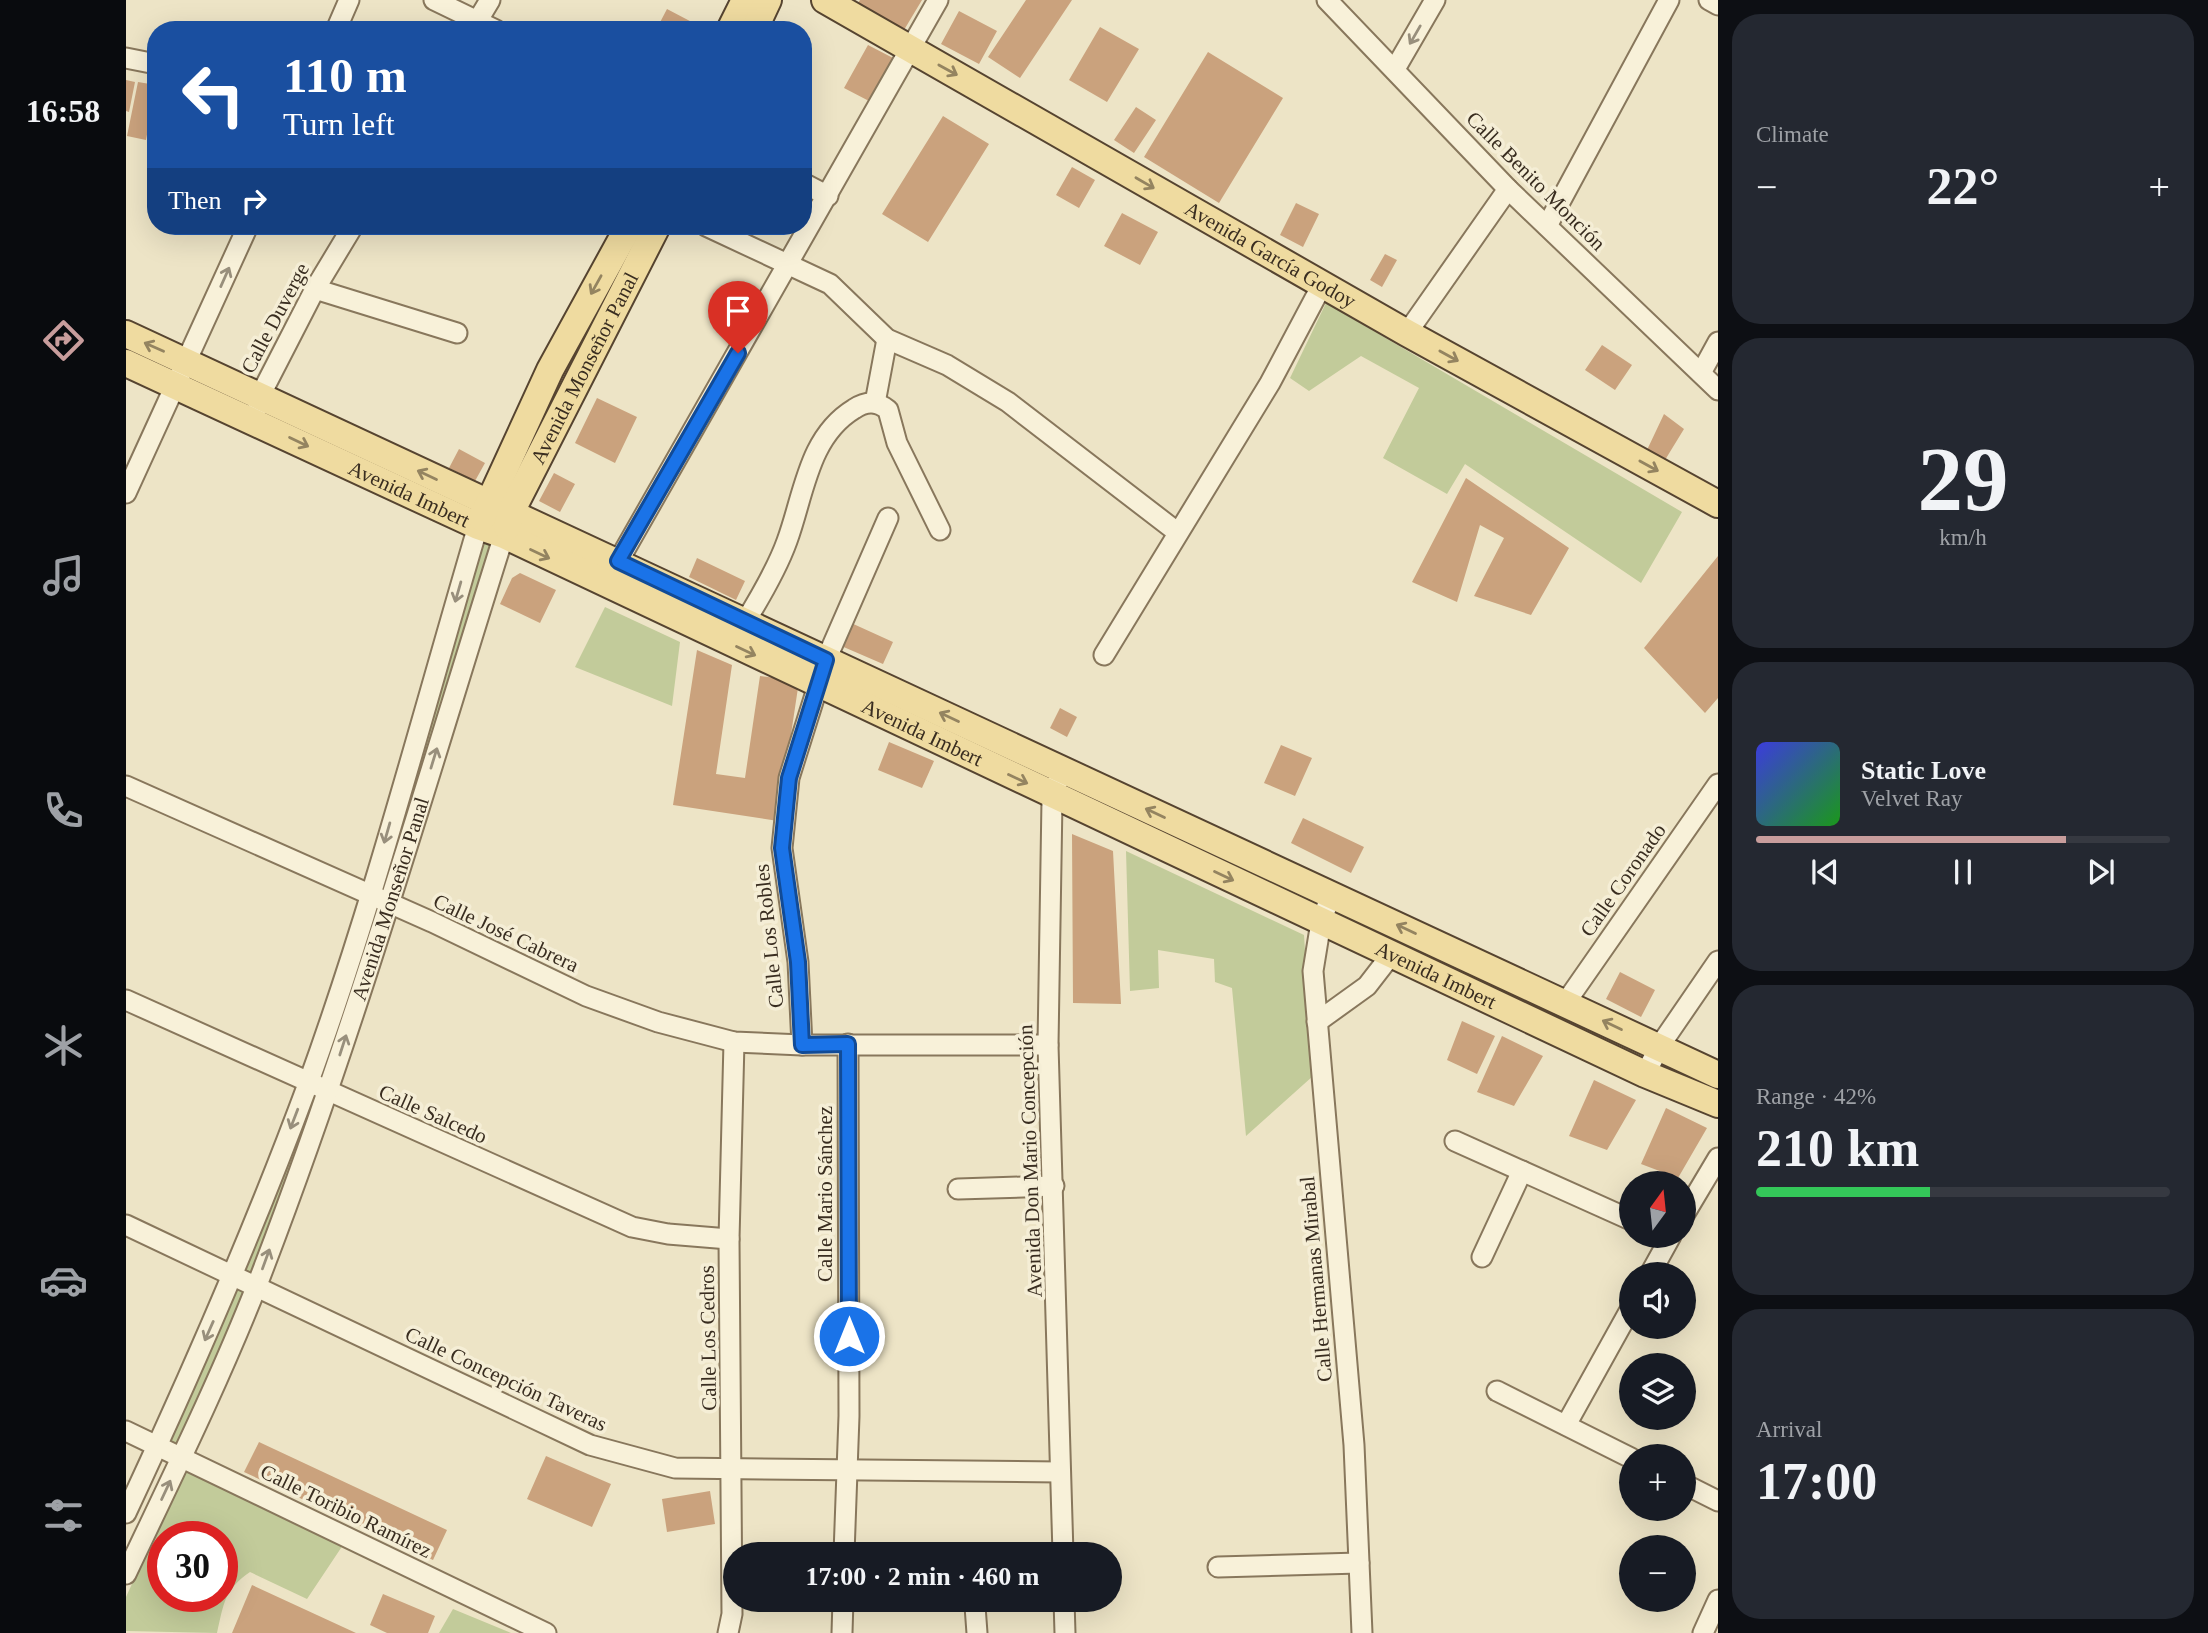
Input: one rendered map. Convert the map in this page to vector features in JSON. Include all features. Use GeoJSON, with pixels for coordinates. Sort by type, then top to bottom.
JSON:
{"type":"FeatureCollection","features":[{"type":"Feature","properties":{"kind":"main road"},"geometry":{"type":"LineString","coordinates":[[734,21],[745,0]]}},
{"type":"Feature","properties":{"kind":"main road"},"geometry":{"type":"LineString","coordinates":[[758,21],[768,0]]}},
{"type":"Feature","properties":{"kind":"main road","name":"Avenida García Godoy"},"geometry":{"type":"LineString","coordinates":[[825,0],[1407,333],[1718,504]]}},
{"type":"Feature","properties":{"kind":"main road","name":"Avenida Monseñor Panal"},"geometry":{"type":"LineString","coordinates":[[495,519],[550,370],[624,235]]}},
{"type":"Feature","properties":{"kind":"main road","name":"Avenida Monseñor Panal"},"geometry":{"type":"LineString","coordinates":[[495,519],[652,235]]}},
{"type":"Feature","properties":{"kind":"main road","name":"Avenida Imbert"},"geometry":{"type":"LineString","coordinates":[[126,334],[181,373],[495,519],[605,584],[1062,769],[1718,1075]]}},
{"type":"Feature","properties":{"kind":"main road","name":"Avenida Imbert"},"geometry":{"type":"LineString","coordinates":[[126,363],[181,373]]}},
{"type":"Feature","properties":{"kind":"main road","name":"Avenida Imbert"},"geometry":{"type":"LineString","coordinates":[[495,519],[618,561],[745,622],[822,672],[1052,795],[1645,1074],[1718,1104]]}},
{"type":"Feature","properties":{"kind":"street"},"geometry":{"type":"LineString","coordinates":[[340,21],[349,0]]}},
{"type":"Feature","properties":{"kind":"street"},"geometry":{"type":"LineString","coordinates":[[434,0],[468,21]]}},
{"type":"Feature","properties":{"kind":"street"},"geometry":{"type":"LineString","coordinates":[[477,21],[490,0]]}},
{"type":"Feature","properties":{"kind":"street"},"geometry":{"type":"LineString","coordinates":[[812,223],[938,0]]}},
{"type":"Feature","properties":{"kind":"street","name":"Calle Benito Monción"},"geometry":{"type":"LineString","coordinates":[[1327,0],[1508,189],[1718,390]]}},
{"type":"Feature","properties":{"kind":"street"},"geometry":{"type":"LineString","coordinates":[[1395,69],[1435,0]]}},
{"type":"Feature","properties":{"kind":"street"},"geometry":{"type":"LineString","coordinates":[[1547,226],[1669,0]]}},
{"type":"Feature","properties":{"kind":"street"},"geometry":{"type":"LineString","coordinates":[[1710,0],[1718,5]]}},
{"type":"Feature","properties":{"kind":"street"},"geometry":{"type":"LineString","coordinates":[[126,58],[147,62]]}},
{"type":"Feature","properties":{"kind":"street"},"geometry":{"type":"LineString","coordinates":[[812,188],[828,196]]}},
{"type":"Feature","properties":{"kind":"street"},"geometry":{"type":"LineString","coordinates":[[1407,333],[1508,189]]}},
{"type":"Feature","properties":{"kind":"street"},"geometry":{"type":"LineString","coordinates":[[126,493],[244,235]]}},
{"type":"Feature","properties":{"kind":"street","name":"Calle Duverge"},"geometry":{"type":"LineString","coordinates":[[258,409],[315,289],[348,235]]}},
{"type":"Feature","properties":{"kind":"street"},"geometry":{"type":"LineString","coordinates":[[726,235],[830,284],[887,339],[947,365],[1008,402],[1177,531]]}},
{"type":"Feature","properties":{"kind":"street"},"geometry":{"type":"LineString","coordinates":[[605,584],[805,235]]}},
{"type":"Feature","properties":{"kind":"street"},"geometry":{"type":"LineString","coordinates":[[1104,655],[1177,531],[1270,383],[1322,285]]}},
{"type":"Feature","properties":{"kind":"street"},"geometry":{"type":"LineString","coordinates":[[315,289],[457,333]]}},
{"type":"Feature","properties":{"kind":"street"},"geometry":{"type":"LineString","coordinates":[[875,403],[887,339]]}},
{"type":"Feature","properties":{"kind":"street"},"geometry":{"type":"LineString","coordinates":[[1701,373],[1718,342]]}},
{"type":"Feature","properties":{"kind":"street"},"geometry":{"type":"LineString","coordinates":[[745,622],[788,539],[821,443],[848,412],[860,405],[875,403],[888,410],[897,443],[940,530]]}},
{"type":"Feature","properties":{"kind":"street","name":"Calle Los Robles"},"geometry":{"type":"LineString","coordinates":[[802,1045],[798,962],[782,848],[789,778],[822,672],[888,518]]}},
{"type":"Feature","properties":{"kind":"street","name":"Avenida Monseñor Panal"},"geometry":{"type":"LineString","coordinates":[[126,1513],[234,1277],[308,1081],[495,519]]}},
{"type":"Feature","properties":{"kind":"street","name":"Avenida Monseñor Panal"},"geometry":{"type":"LineString","coordinates":[[126,1574],[256,1287],[328,1092],[388,904],[495,519]]}},
{"type":"Feature","properties":{"kind":"street","name":"Avenida Don Mario Concepción"},"geometry":{"type":"LineString","coordinates":[[1062,769],[1052,795],[1048,1045],[1063,1542]]}},
{"type":"Feature","properties":{"kind":"street","name":"Calle Coronado"},"geometry":{"type":"LineString","coordinates":[[1566,1002],[1718,784]]}},
{"type":"Feature","properties":{"kind":"street","name":"Calle José Cabrera"},"geometry":{"type":"LineString","coordinates":[[126,786],[586,996],[658,1022],[734,1042],[802,1045],[1048,1045]]}},
{"type":"Feature","properties":{"kind":"street","name":"Calle Hermanas Mirabal"},"geometry":{"type":"LineString","coordinates":[[1331,895],[1321,922],[1313,971],[1354,1445],[1362,1633]]}},
{"type":"Feature","properties":{"kind":"street"},"geometry":{"type":"LineString","coordinates":[[1317,1022],[1367,986],[1391,955]]}},
{"type":"Feature","properties":{"kind":"street"},"geometry":{"type":"LineString","coordinates":[[1645,1074],[1659,1048],[1718,961]]}},
{"type":"Feature","properties":{"kind":"street","name":"Calle Salcedo"},"geometry":{"type":"LineString","coordinates":[[126,1000],[632,1227],[668,1234],[729,1239]]}},
{"type":"Feature","properties":{"kind":"street","name":"Calle Los Cedros"},"geometry":{"type":"LineString","coordinates":[[728,1633],[732,1614],[729,1239],[734,1042]]}},
{"type":"Feature","properties":{"kind":"street","name":"Calle Mario Sánchez"},"geometry":{"type":"LineString","coordinates":[[844,1542],[848,1044]]}},
{"type":"Feature","properties":{"kind":"street"},"geometry":{"type":"LineString","coordinates":[[1455,1141],[1619,1215]]}},
{"type":"Feature","properties":{"kind":"street"},"geometry":{"type":"LineString","coordinates":[[1696,1195],[1718,1158]]}},
{"type":"Feature","properties":{"kind":"street"},"geometry":{"type":"LineString","coordinates":[[1482,1257],[1522,1171]]}},
{"type":"Feature","properties":{"kind":"street"},"geometry":{"type":"LineString","coordinates":[[958,1188],[1054,1186]]}},
{"type":"Feature","properties":{"kind":"street","name":"Calle Concepción Taveras"},"geometry":{"type":"LineString","coordinates":[[126,1225],[590,1445],[675,1468],[1060,1472]]}},
{"type":"Feature","properties":{"kind":"street"},"geometry":{"type":"LineString","coordinates":[[1566,1425],[1619,1330]]}},
{"type":"Feature","properties":{"kind":"street"},"geometry":{"type":"LineString","coordinates":[[1497,1391],[1619,1452]]}},
{"type":"Feature","properties":{"kind":"street","name":"Calle Toribio Ramírez"},"geometry":{"type":"LineString","coordinates":[[126,1431],[546,1633]]}},
{"type":"Feature","properties":{"kind":"street"},"geometry":{"type":"LineString","coordinates":[[1696,1490],[1718,1501]]}},
{"type":"Feature","properties":{"kind":"street"},"geometry":{"type":"LineString","coordinates":[[1218,1567],[1359,1563]]}},
{"type":"Feature","properties":{"kind":"street"},"geometry":{"type":"LineString","coordinates":[[1703,1633],[1718,1600]]}},
{"type":"Feature","properties":{"kind":"street"},"geometry":{"type":"LineString","coordinates":[[842,1633],[843,1612]]}},
{"type":"Feature","properties":{"kind":"street"},"geometry":{"type":"LineString","coordinates":[[975,1612],[977,1633]]}},
{"type":"Feature","properties":{"kind":"street"},"geometry":{"type":"LineString","coordinates":[[1064,1612],[1065,1633]]}},
{"type":"Feature","properties":{"kind":"green space"},"geometry":{"type":"Polygon","coordinates":[[[1326,303],[1682,512],[1641,583],[1465,464],[1447,494],[1383,458],[1419,388],[1361,356],[1309,391],[1290,378],[1326,303]]]}},
{"type":"Feature","properties":{"kind":"green space"},"geometry":{"type":"Polygon","coordinates":[[[479,534],[500,540],[387,897],[375,890],[479,534]]]}},
{"type":"Feature","properties":{"kind":"green space"},"geometry":{"type":"Polygon","coordinates":[[[605,607],[680,642],[672,706],[575,667],[605,607]]]}},
{"type":"Feature","properties":{"kind":"green space"},"geometry":{"type":"Polygon","coordinates":[[[1126,851],[1304,935],[1313,1076],[1246,1136],[1232,988],[1215,982],[1214,959],[1158,950],[1159,988],[1130,991],[1126,851]]]}},
{"type":"Feature","properties":{"kind":"green space"},"geometry":{"type":"Polygon","coordinates":[[[1333,904],[1651,1052],[1643,1069],[1330,918],[1333,904]]]}},
{"type":"Feature","properties":{"kind":"green space"},"geometry":{"type":"Polygon","coordinates":[[[310,1087],[323,1094],[254,1281],[240,1274],[310,1087]]]}},
{"type":"Feature","properties":{"kind":"green space"},"geometry":{"type":"Polygon","coordinates":[[[236,1289],[248,1291],[178,1446],[167,1438],[236,1289]]]}},
{"type":"Feature","properties":{"kind":"green space"},"geometry":{"type":"Polygon","coordinates":[[[190,1471],[343,1545],[307,1599],[250,1572],[238,1582],[238,1521],[161,1521],[182,1474],[190,1471]]]}},
{"type":"Feature","properties":{"kind":"green space"},"geometry":{"type":"Polygon","coordinates":[[[147,1551],[147,1612],[222,1612],[217,1633],[126,1631],[126,1597],[147,1551]]]}},
{"type":"Feature","properties":{"kind":"green space"},"geometry":{"type":"Polygon","coordinates":[[[453,1609],[511,1633],[439,1633],[453,1609]]]}},
{"type":"Feature","properties":{"kind":"building"},"geometry":{"type":"Polygon","coordinates":[[[860,0],[922,0],[904,30],[858,3],[860,0]]]}},
{"type":"Feature","properties":{"kind":"building"},"geometry":{"type":"Polygon","coordinates":[[[1026,0],[1072,0],[1020,78],[988,57],[1026,0]]]}},
{"type":"Feature","properties":{"kind":"building"},"geometry":{"type":"Polygon","coordinates":[[[667,9],[690,21],[661,21],[667,9]]]}},
{"type":"Feature","properties":{"kind":"building"},"geometry":{"type":"Polygon","coordinates":[[[959,11],[997,31],[979,64],[941,44],[959,11]]]}},
{"type":"Feature","properties":{"kind":"building"},"geometry":{"type":"Polygon","coordinates":[[[1100,27],[1139,49],[1107,102],[1069,80],[1100,27]]]}},
{"type":"Feature","properties":{"kind":"building"},"geometry":{"type":"Polygon","coordinates":[[[868,45],[893,58],[869,101],[844,88],[868,45]]]}},
{"type":"Feature","properties":{"kind":"building"},"geometry":{"type":"Polygon","coordinates":[[[1208,52],[1283,98],[1219,203],[1144,157],[1208,52]]]}},
{"type":"Feature","properties":{"kind":"building"},"geometry":{"type":"Polygon","coordinates":[[[126,80],[135,82],[129,112],[126,111],[126,80]]]}},
{"type":"Feature","properties":{"kind":"building"},"geometry":{"type":"Polygon","coordinates":[[[138,82],[147,84],[146,140],[127,136],[138,82]]]}},
{"type":"Feature","properties":{"kind":"building"},"geometry":{"type":"Polygon","coordinates":[[[1136,107],[1156,120],[1134,153],[1114,140],[1136,107]]]}},
{"type":"Feature","properties":{"kind":"building"},"geometry":{"type":"Polygon","coordinates":[[[943,116],[989,144],[928,242],[882,214],[943,116]]]}},
{"type":"Feature","properties":{"kind":"building"},"geometry":{"type":"Polygon","coordinates":[[[1072,167],[1095,180],[1079,208],[1056,195],[1072,167]]]}},
{"type":"Feature","properties":{"kind":"building"},"geometry":{"type":"Polygon","coordinates":[[[1296,203],[1319,214],[1303,247],[1280,235],[1296,203]]]}},
{"type":"Feature","properties":{"kind":"building"},"geometry":{"type":"Polygon","coordinates":[[[1122,213],[1158,232],[1140,265],[1104,246],[1122,213]]]}},
{"type":"Feature","properties":{"kind":"building"},"geometry":{"type":"Polygon","coordinates":[[[1385,254],[1397,260],[1382,287],[1370,280],[1385,254]]]}},
{"type":"Feature","properties":{"kind":"building"},"geometry":{"type":"Polygon","coordinates":[[[1602,345],[1632,365],[1615,390],[1585,370],[1602,345]]]}},
{"type":"Feature","properties":{"kind":"building"},"geometry":{"type":"Polygon","coordinates":[[[597,398],[637,417],[615,463],[575,443],[597,398]]]}},
{"type":"Feature","properties":{"kind":"building"},"geometry":{"type":"Polygon","coordinates":[[[1664,414],[1684,429],[1665,460],[1647,450],[1664,414]]]}},
{"type":"Feature","properties":{"kind":"building"},"geometry":{"type":"Polygon","coordinates":[[[459,449],[485,463],[475,481],[449,468],[459,449]]]}},
{"type":"Feature","properties":{"kind":"building"},"geometry":{"type":"Polygon","coordinates":[[[554,473],[575,484],[560,512],[539,501],[554,473]]]}},
{"type":"Feature","properties":{"kind":"building"},"geometry":{"type":"Polygon","coordinates":[[[1466,478],[1569,548],[1531,615],[1474,596],[1504,538],[1480,525],[1457,602],[1412,582],[1466,478]]]}},
{"type":"Feature","properties":{"kind":"building"},"geometry":{"type":"Polygon","coordinates":[[[1718,556],[1718,698],[1705,713],[1644,648],[1718,556]]]}},
{"type":"Feature","properties":{"kind":"building"},"geometry":{"type":"Polygon","coordinates":[[[697,558],[745,581],[736,600],[689,577],[697,558]]]}},
{"type":"Feature","properties":{"kind":"building"},"geometry":{"type":"Polygon","coordinates":[[[520,573],[556,590],[540,623],[500,604],[512,578],[520,573]]]}},
{"type":"Feature","properties":{"kind":"building"},"geometry":{"type":"Polygon","coordinates":[[[849,622],[893,642],[883,664],[839,645],[849,622]]]}},
{"type":"Feature","properties":{"kind":"building"},"geometry":{"type":"Polygon","coordinates":[[[697,650],[732,665],[716,774],[745,778],[760,676],[799,681],[778,821],[673,805],[697,650]]]}},
{"type":"Feature","properties":{"kind":"building"},"geometry":{"type":"Polygon","coordinates":[[[1060,708],[1077,717],[1067,737],[1050,728],[1060,708]]]}},
{"type":"Feature","properties":{"kind":"building"},"geometry":{"type":"Polygon","coordinates":[[[889,742],[934,761],[922,788],[878,770],[889,742]]]}},
{"type":"Feature","properties":{"kind":"building"},"geometry":{"type":"Polygon","coordinates":[[[1281,745],[1312,758],[1295,796],[1264,783],[1281,745]]]}},
{"type":"Feature","properties":{"kind":"building"},"geometry":{"type":"Polygon","coordinates":[[[1303,818],[1364,847],[1351,873],[1291,843],[1303,818]]]}},
{"type":"Feature","properties":{"kind":"building"},"geometry":{"type":"Polygon","coordinates":[[[1072,834],[1113,851],[1121,1004],[1073,1003],[1072,834]]]}},
{"type":"Feature","properties":{"kind":"building"},"geometry":{"type":"Polygon","coordinates":[[[1620,972],[1655,990],[1641,1017],[1606,999],[1620,972]]]}},
{"type":"Feature","properties":{"kind":"building"},"geometry":{"type":"Polygon","coordinates":[[[1462,1021],[1495,1036],[1477,1074],[1447,1060],[1462,1021]]]}},
{"type":"Feature","properties":{"kind":"building"},"geometry":{"type":"Polygon","coordinates":[[[1502,1036],[1543,1056],[1514,1106],[1477,1092],[1502,1036]]]}},
{"type":"Feature","properties":{"kind":"building"},"geometry":{"type":"Polygon","coordinates":[[[1594,1080],[1636,1100],[1607,1150],[1569,1136],[1594,1080]]]}},
{"type":"Feature","properties":{"kind":"building"},"geometry":{"type":"Polygon","coordinates":[[[1666,1108],[1707,1128],[1682,1171],[1660,1171],[1641,1164],[1666,1108]]]}},
{"type":"Feature","properties":{"kind":"building"},"geometry":{"type":"Polygon","coordinates":[[[259,1442],[447,1530],[433,1560],[244,1472],[259,1442]]]}},
{"type":"Feature","properties":{"kind":"building"},"geometry":{"type":"Polygon","coordinates":[[[546,1456],[611,1484],[592,1527],[527,1499],[546,1456]]]}},
{"type":"Feature","properties":{"kind":"building"},"geometry":{"type":"Polygon","coordinates":[[[710,1491],[715,1524],[667,1532],[662,1499],[710,1491]]]}},
{"type":"Feature","properties":{"kind":"building"},"geometry":{"type":"Polygon","coordinates":[[[252,1585],[356,1633],[232,1633],[252,1585]]]}},
{"type":"Feature","properties":{"kind":"building"},"geometry":{"type":"Polygon","coordinates":[[[383,1594],[435,1616],[428,1633],[387,1633],[370,1625],[383,1594]]]}},
{"type":"Feature","properties":{"kind":"route"},"geometry":{"type":"LineString","coordinates":[[738,353],[618,561],[826,660],[789,778],[782,848],[798,962],[802,1045],[848,1044],[849,1336]]}}]}
